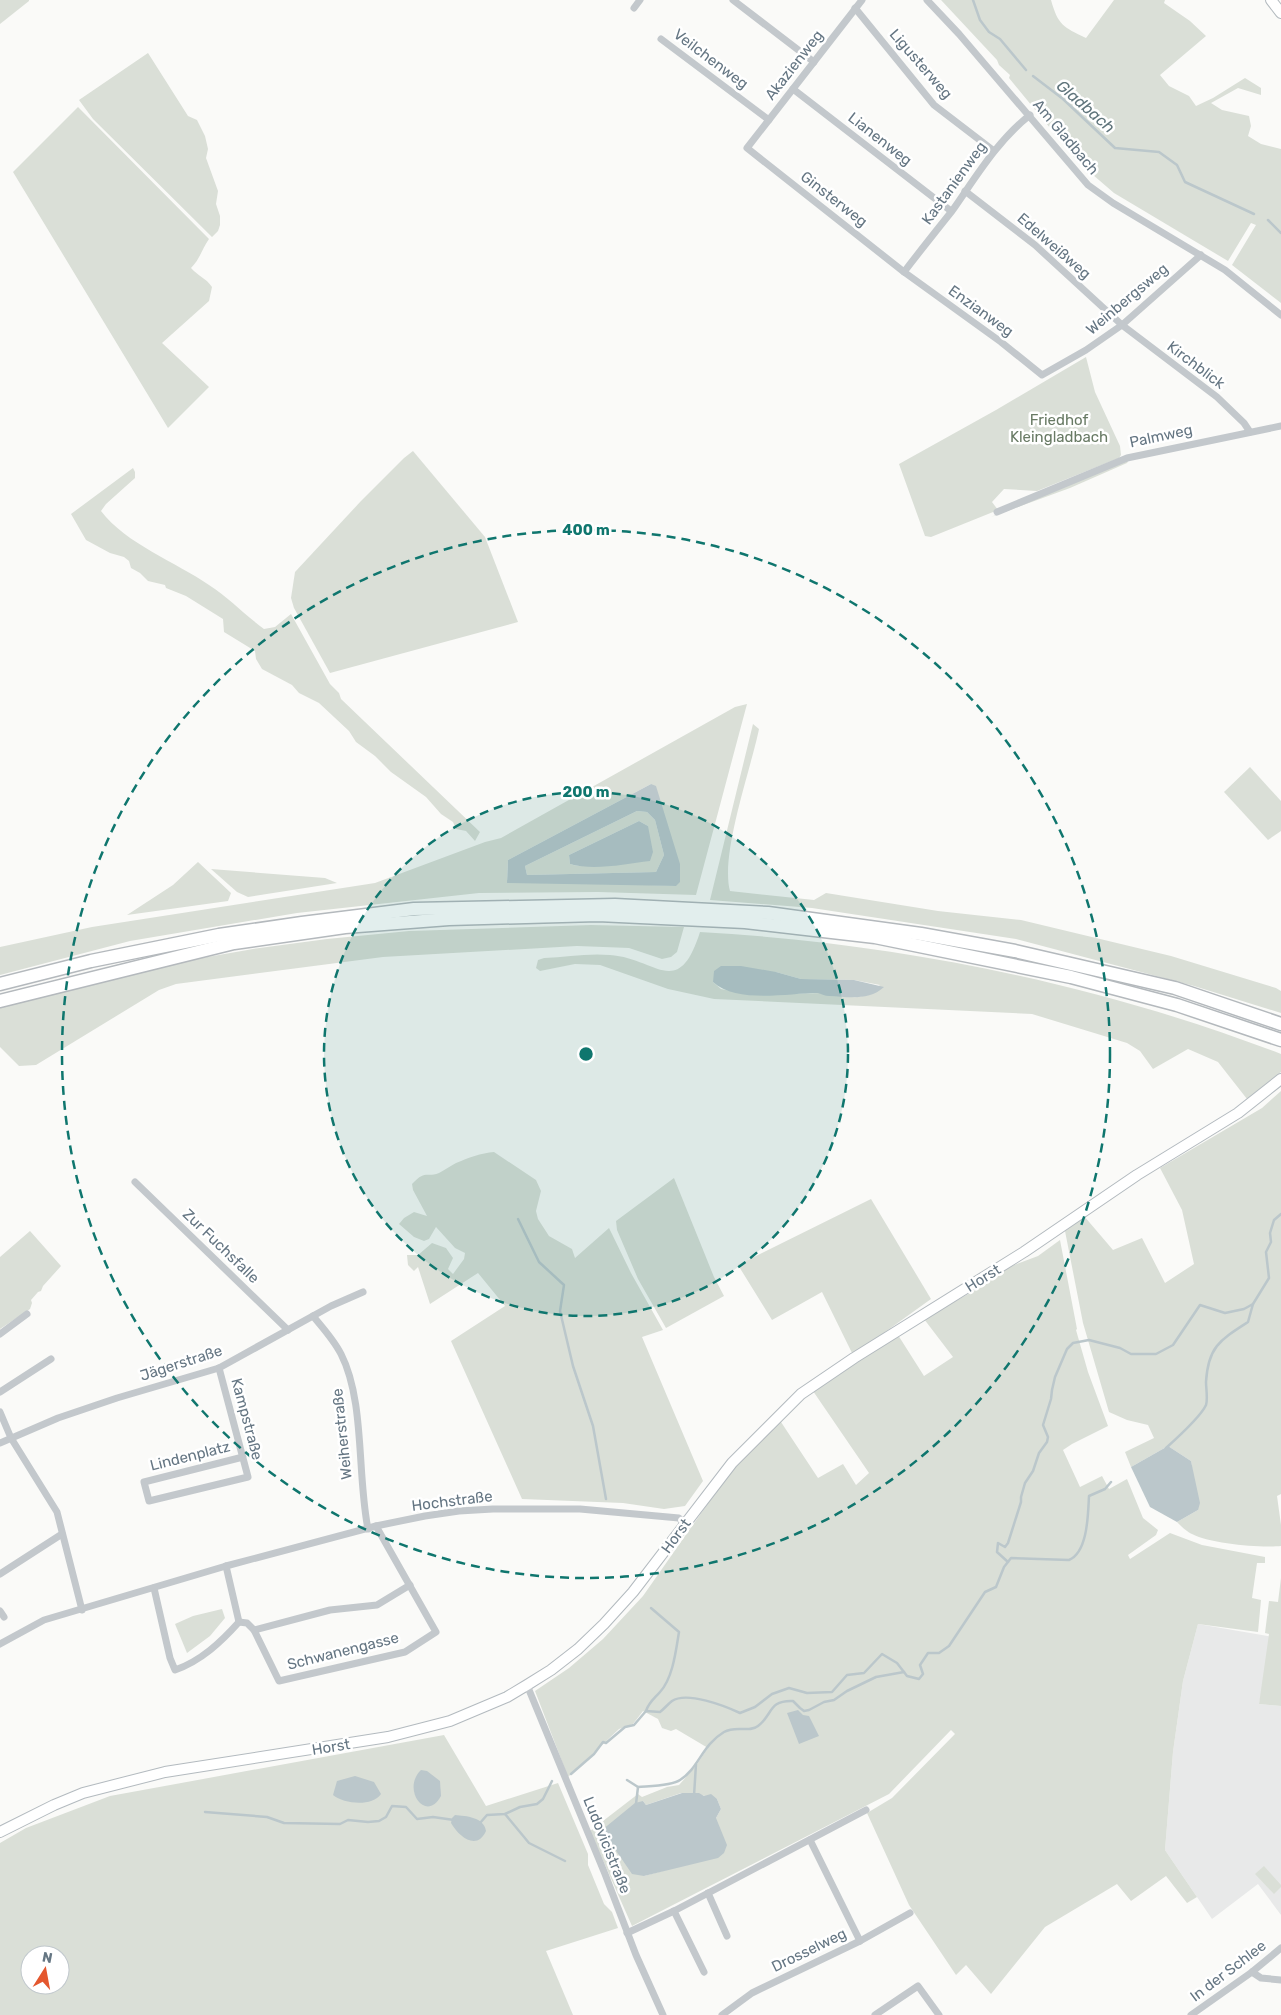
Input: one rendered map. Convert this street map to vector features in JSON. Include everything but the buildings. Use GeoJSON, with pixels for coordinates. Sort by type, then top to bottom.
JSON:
{"type":"FeatureCollection","features":[{"type":"Feature","properties":{"kind":"highway"},"geometry":{"type":"LineString","coordinates":[[0,984],[91,961],[219,935],[311,922],[414,909],[615,905],[768,913],[921,934],[1015,951],[1175,988],[1281,1024]]}},
{"type":"Feature","properties":{"kind":"highway"},"geometry":{"type":"LineString","coordinates":[[0,1001],[234,943],[336,928],[450,919],[598,914],[745,922],[875,937],[1072,977],[1178,1005],[1281,1040]]}},
{"type":"Feature","properties":{"kind":"street"},"geometry":{"type":"LineString","coordinates":[[634,8],[640,0]]}},
{"type":"Feature","properties":{"kind":"street"},"geometry":{"type":"LineString","coordinates":[[733,0],[814,62]]}},
{"type":"Feature","properties":{"kind":"street","name":"Am Gladbach"},"geometry":{"type":"LineString","coordinates":[[927,0],[1030,115],[1088,185],[1112,203],[1225,270],[1281,315]]}},
{"type":"Feature","properties":{"kind":"street"},"geometry":{"type":"LineString","coordinates":[[1270,0],[1281,13]]}},
{"type":"Feature","properties":{"kind":"street","name":"Akazienweg"},"geometry":{"type":"LineString","coordinates":[[747,148],[858,3]]}},
{"type":"Feature","properties":{"kind":"street","name":"Ligusterweg"},"geometry":{"type":"LineString","coordinates":[[858,3],[934,105],[994,151]]}},
{"type":"Feature","properties":{"kind":"street","name":"Veilchenweg"},"geometry":{"type":"LineString","coordinates":[[661,39],[769,120]]}},
{"type":"Feature","properties":{"kind":"street","name":"Lianenweg"},"geometry":{"type":"LineString","coordinates":[[793,89],[951,211]]}},
{"type":"Feature","properties":{"kind":"street","name":"Kastanienweg"},"geometry":{"type":"LineString","coordinates":[[904,272],[994,151],[1017,125],[1030,115]]}},
{"type":"Feature","properties":{"kind":"street","name":"Ginsterweg"},"geometry":{"type":"LineString","coordinates":[[747,148],[904,272]]}},
{"type":"Feature","properties":{"kind":"street","name":"Edelweißweg"},"geometry":{"type":"LineString","coordinates":[[966,191],[1035,245],[1122,325]]}},
{"type":"Feature","properties":{"kind":"street","name":"Weinbergsweg"},"geometry":{"type":"LineString","coordinates":[[1042,375],[1086,350],[1122,325],[1201,255]]}},
{"type":"Feature","properties":{"kind":"street","name":"Enzianweg"},"geometry":{"type":"LineString","coordinates":[[904,272],[1001,342],[1042,375]]}},
{"type":"Feature","properties":{"kind":"street","name":"Kirchblick"},"geometry":{"type":"LineString","coordinates":[[1122,325],[1216,397],[1244,423],[1250,432]]}},
{"type":"Feature","properties":{"kind":"street","name":"Palmweg"},"geometry":{"type":"LineString","coordinates":[[997,512],[1127,458],[1281,426]]}},
{"type":"Feature","properties":{"kind":"street","name":"Horst"},"geometry":{"type":"LineString","coordinates":[[0,1832],[54,1804],[83,1793],[165,1772],[350,1744],[407,1732],[450,1721],[507,1697],[551,1670],[578,1649],[604,1624],[633,1592],[732,1463],[802,1394],[854,1358],[1024,1252],[1137,1175],[1231,1118],[1281,1079]]}},
{"type":"Feature","properties":{"kind":"street","name":"Zur Fuchsfalle"},"geometry":{"type":"LineString","coordinates":[[135,1182],[288,1330]]}},
{"type":"Feature","properties":{"kind":"street","name":"Jägerstraße"},"geometry":{"type":"LineString","coordinates":[[0,1443],[58,1418],[123,1396],[219,1368],[314,1316],[363,1292]]}},
{"type":"Feature","properties":{"kind":"street"},"geometry":{"type":"LineString","coordinates":[[0,1334],[26,1314]]}},
{"type":"Feature","properties":{"kind":"street","name":"Weiherstraße"},"geometry":{"type":"LineString","coordinates":[[314,1316],[335,1343],[353,1385],[363,1505],[368,1528]]}},
{"type":"Feature","properties":{"kind":"street"},"geometry":{"type":"LineString","coordinates":[[0,1392],[51,1359]]}},
{"type":"Feature","properties":{"kind":"street","name":"Kampstraße"},"geometry":{"type":"LineString","coordinates":[[219,1368],[248,1477]]}},
{"type":"Feature","properties":{"kind":"street"},"geometry":{"type":"LineString","coordinates":[[0,1412],[11,1438],[57,1512],[82,1610]]}},
{"type":"Feature","properties":{"kind":"street","name":"Lindenplatz"},"geometry":{"type":"LineString","coordinates":[[243,1457],[144,1482],[149,1501],[248,1477]]}},
{"type":"Feature","properties":{"kind":"street","name":"Hochstraße"},"geometry":{"type":"LineString","coordinates":[[0,1644],[44,1620],[226,1566],[376,1526],[459,1511],[580,1508],[679,1518],[684,1524]]}},
{"type":"Feature","properties":{"kind":"street"},"geometry":{"type":"LineString","coordinates":[[240,1622],[247,1623],[254,1630],[330,1610],[377,1605],[410,1585],[376,1526]]}},
{"type":"Feature","properties":{"kind":"street"},"geometry":{"type":"LineString","coordinates":[[0,1574],[62,1534]]}},
{"type":"Feature","properties":{"kind":"street"},"geometry":{"type":"LineString","coordinates":[[226,1566],[240,1622]]}},
{"type":"Feature","properties":{"kind":"street","name":"Schwanengasse"},"geometry":{"type":"LineString","coordinates":[[254,1630],[280,1681],[405,1652],[436,1632],[410,1585]]}},
{"type":"Feature","properties":{"kind":"street"},"geometry":{"type":"LineString","coordinates":[[154,1588],[170,1658],[175,1670],[190,1665],[222,1641],[240,1622]]}},
{"type":"Feature","properties":{"kind":"street","name":"Ludovicistraße"},"geometry":{"type":"LineString","coordinates":[[527,1685],[605,1874],[627,1933],[663,2015]]}},
{"type":"Feature","properties":{"kind":"street"},"geometry":{"type":"LineString","coordinates":[[627,1933],[674,1911],[866,1810]]}},
{"type":"Feature","properties":{"kind":"street"},"geometry":{"type":"LineString","coordinates":[[810,1840],[860,1941]]}},
{"type":"Feature","properties":{"kind":"street"},"geometry":{"type":"LineString","coordinates":[[708,1893],[727,1936]]}},
{"type":"Feature","properties":{"kind":"street"},"geometry":{"type":"LineString","coordinates":[[674,1911],[704,1972]]}},
{"type":"Feature","properties":{"kind":"street","name":"Drosselweg"},"geometry":{"type":"LineString","coordinates":[[722,2015],[752,1993],[860,1941],[910,1913]]}},
{"type":"Feature","properties":{"kind":"street","name":"In der Schlee"},"geometry":{"type":"LineString","coordinates":[[1191,2015],[1252,1972],[1281,1948]]}},
{"type":"Feature","properties":{"kind":"street"},"geometry":{"type":"LineString","coordinates":[[1252,1972],[1261,1978],[1281,1980]]}},
{"type":"Feature","properties":{"kind":"street"},"geometry":{"type":"LineString","coordinates":[[875,2015],[918,1986],[939,2015]]}},
{"type":"Feature","properties":{"kind":"shaded area"},"geometry":{"type":"Polygon","coordinates":[[[651,784],[656,786],[680,864],[680,882],[676,886],[507,883],[508,860],[651,784]],[[637,811],[525,866],[527,875],[656,872],[664,855],[655,820],[647,812],[637,811]]]}},
{"type":"Feature","properties":{"kind":"shaded area"},"geometry":{"type":"Polygon","coordinates":[[[639,821],[648,826],[653,852],[650,861],[599,867],[570,864],[569,855],[639,821]]]}},
{"type":"Feature","properties":{"kind":"shaded area"},"geometry":{"type":"Polygon","coordinates":[[[721,966],[741,966],[776,972],[801,979],[854,980],[884,987],[872,994],[858,997],[828,996],[818,993],[749,995],[723,989],[713,982],[714,971],[721,966]]]}},
{"type":"Feature","properties":{"kind":"shaded area"},"geometry":{"type":"Polygon","coordinates":[[[1168,1446],[1191,1461],[1200,1503],[1198,1510],[1177,1522],[1150,1507],[1131,1467],[1168,1446]]]}},
{"type":"Feature","properties":{"kind":"shaded area"},"geometry":{"type":"Polygon","coordinates":[[[1198,1624],[1273,1637],[1259,1704],[1281,1706],[1281,1915],[1258,1884],[1212,1919],[1165,1850],[1173,1752],[1183,1681],[1198,1624]]]}},
{"type":"Feature","properties":{"kind":"shaded area"},"geometry":{"type":"Polygon","coordinates":[[[798,1710],[803,1715],[809,1716],[819,1736],[799,1744],[787,1713],[798,1710]]]}},
{"type":"Feature","properties":{"kind":"shaded area"},"geometry":{"type":"Polygon","coordinates":[[[421,1770],[427,1771],[440,1781],[441,1796],[435,1804],[429,1806],[423,1805],[418,1801],[415,1794],[416,1778],[421,1770]]]}},
{"type":"Feature","properties":{"kind":"shaded area"},"geometry":{"type":"Polygon","coordinates":[[[355,1776],[374,1782],[381,1794],[371,1801],[358,1803],[333,1795],[337,1781],[355,1776]]]}},
{"type":"Feature","properties":{"kind":"shaded area"},"geometry":{"type":"Polygon","coordinates":[[[682,1793],[699,1793],[704,1796],[711,1794],[717,1799],[721,1809],[716,1818],[727,1845],[724,1853],[718,1858],[644,1876],[632,1874],[602,1830],[635,1803],[643,1801],[646,1805],[682,1793]]]}},
{"type":"Feature","properties":{"kind":"shaded area"},"geometry":{"type":"Polygon","coordinates":[[[455,1815],[478,1820],[485,1826],[486,1831],[478,1840],[468,1840],[451,1823],[455,1815]]]}},
{"type":"Feature","properties":{"kind":"green space"},"geometry":{"type":"Polygon","coordinates":[[[0,0],[29,0],[29,1],[0,24],[0,0]]]}},
{"type":"Feature","properties":{"kind":"green space"},"geometry":{"type":"Polygon","coordinates":[[[941,0],[1051,0],[1056,15],[1062,24],[1086,38],[1114,0],[1165,0],[1164,3],[1190,21],[1206,36],[1160,75],[1169,86],[1189,96],[1196,106],[1245,78],[1261,88],[1261,95],[1238,88],[1211,103],[1222,110],[1249,116],[1251,126],[1248,136],[1261,144],[1281,149],[1281,303],[1232,265],[1256,225],[1251,223],[1228,261],[1114,193],[1078,162],[1009,78],[1010,75],[941,0]]]}},
{"type":"Feature","properties":{"kind":"green space"},"geometry":{"type":"Polygon","coordinates":[[[148,53],[188,116],[197,120],[205,136],[208,149],[206,158],[218,191],[216,204],[220,216],[218,231],[212,237],[93,119],[79,100],[148,53]]]}},
{"type":"Feature","properties":{"kind":"green space"},"geometry":{"type":"Polygon","coordinates":[[[78,107],[209,239],[191,268],[212,287],[209,301],[162,343],[209,387],[168,428],[13,172],[78,107]]]}},
{"type":"Feature","properties":{"kind":"green space","name":"Friedhof Kleingladbach"},"geometry":{"type":"Polygon","coordinates":[[[1086,357],[1095,392],[1120,446],[1121,455],[1119,458],[1037,491],[1004,489],[992,502],[998,510],[931,537],[925,536],[899,464],[1086,357]]]}},
{"type":"Feature","properties":{"kind":"green space"},"geometry":{"type":"Polygon","coordinates":[[[413,451],[485,537],[518,622],[330,673],[294,608],[291,598],[295,572],[361,501],[413,451]]]}},
{"type":"Feature","properties":{"kind":"green space"},"geometry":{"type":"Polygon","coordinates":[[[1130,459],[1127,463],[1070,488],[991,517],[1029,500],[1130,459]]]}},
{"type":"Feature","properties":{"kind":"green space"},"geometry":{"type":"Polygon","coordinates":[[[133,468],[135,478],[106,504],[101,511],[111,523],[137,543],[216,590],[264,629],[275,627],[291,614],[330,684],[339,693],[341,699],[480,832],[475,841],[466,831],[456,829],[453,822],[441,814],[426,797],[391,772],[375,756],[356,742],[349,731],[319,703],[299,693],[292,685],[262,669],[256,659],[255,651],[224,632],[223,619],[186,596],[166,588],[165,585],[148,581],[131,568],[129,561],[124,557],[110,553],[86,540],[71,514],[133,468]]]}},
{"type":"Feature","properties":{"kind":"green space"},"geometry":{"type":"Polygon","coordinates":[[[747,704],[696,895],[598,892],[479,893],[297,913],[130,941],[0,975],[0,947],[92,927],[375,883],[485,842],[501,838],[735,707],[747,704]],[[651,784],[508,860],[507,880],[676,886],[651,784]]]}},
{"type":"Feature","properties":{"kind":"green space"},"geometry":{"type":"Polygon","coordinates":[[[753,724],[759,729],[738,811],[729,856],[728,875],[730,891],[814,900],[826,893],[938,911],[1021,920],[1171,956],[1276,988],[1281,991],[1281,1013],[1194,986],[1016,939],[812,908],[710,900],[753,724]]]}},
{"type":"Feature","properties":{"kind":"green space"},"geometry":{"type":"Polygon","coordinates":[[[1250,767],[1281,801],[1281,831],[1268,840],[1224,792],[1250,767]]]}},
{"type":"Feature","properties":{"kind":"green space"},"geometry":{"type":"Polygon","coordinates":[[[637,811],[647,812],[655,820],[664,855],[656,872],[527,875],[525,866],[637,811]],[[639,821],[569,855],[570,864],[577,866],[613,866],[648,826],[639,821]]]}},
{"type":"Feature","properties":{"kind":"green space"},"geometry":{"type":"Polygon","coordinates":[[[198,862],[231,893],[228,901],[127,915],[173,885],[198,862]]]}},
{"type":"Feature","properties":{"kind":"green space"},"geometry":{"type":"Polygon","coordinates":[[[211,869],[325,878],[337,883],[248,897],[237,892],[211,869]]]}},
{"type":"Feature","properties":{"kind":"green space"},"geometry":{"type":"Polygon","coordinates":[[[591,925],[684,927],[677,952],[671,957],[662,959],[629,948],[577,946],[383,957],[176,984],[159,990],[36,1065],[19,1066],[0,1047],[0,1006],[179,962],[327,939],[409,931],[591,925]]]}},
{"type":"Feature","properties":{"kind":"green space"},"geometry":{"type":"Polygon","coordinates":[[[700,932],[774,937],[848,946],[995,970],[1068,987],[1211,1029],[1281,1054],[1281,1072],[1247,1099],[1218,1062],[1188,1049],[1153,1069],[1140,1051],[1127,1043],[1032,1014],[714,999],[668,989],[600,965],[575,964],[540,971],[536,968],[538,960],[544,958],[610,955],[664,970],[674,970],[683,965],[692,953],[700,932]],[[776,972],[713,982],[721,989],[751,995],[820,993],[852,997],[865,995],[880,985],[854,980],[801,979],[776,972]]]}},
{"type":"Feature","properties":{"kind":"green space"},"geometry":{"type":"Polygon","coordinates":[[[1281,1091],[1281,1494],[1277,1496],[1281,1525],[1281,1546],[1249,1546],[1223,1543],[1200,1537],[1188,1532],[1177,1522],[1198,1510],[1191,1461],[1168,1446],[1131,1467],[1125,1452],[1154,1438],[1148,1425],[1127,1420],[1109,1412],[1083,1323],[1065,1231],[1084,1216],[1113,1250],[1142,1238],[1165,1283],[1194,1264],[1182,1210],[1160,1168],[1262,1108],[1281,1091]]]}},
{"type":"Feature","properties":{"kind":"green space"},"geometry":{"type":"Polygon","coordinates":[[[494,1152],[536,1180],[541,1191],[536,1211],[538,1219],[549,1236],[572,1249],[575,1258],[609,1228],[631,1273],[663,1330],[642,1337],[703,1481],[685,1506],[664,1509],[623,1503],[522,1499],[451,1341],[505,1306],[478,1273],[430,1304],[418,1267],[414,1271],[408,1265],[407,1255],[418,1255],[432,1243],[446,1248],[453,1258],[448,1269],[453,1274],[464,1259],[465,1253],[455,1248],[436,1227],[429,1239],[424,1241],[414,1237],[399,1224],[404,1218],[414,1212],[427,1216],[413,1190],[412,1184],[420,1177],[439,1173],[465,1159],[494,1152]]]}},
{"type":"Feature","properties":{"kind":"green space"},"geometry":{"type":"Polygon","coordinates":[[[674,1178],[714,1277],[724,1296],[666,1328],[638,1279],[617,1230],[616,1221],[674,1178]]]}},
{"type":"Feature","properties":{"kind":"green space"},"geometry":{"type":"Polygon","coordinates":[[[871,1199],[931,1299],[853,1355],[822,1292],[772,1320],[738,1265],[871,1199]]]}},
{"type":"Feature","properties":{"kind":"green space"},"geometry":{"type":"Polygon","coordinates":[[[30,1231],[61,1266],[43,1286],[41,1291],[31,1300],[30,1309],[0,1329],[0,1257],[30,1231]]]}},
{"type":"Feature","properties":{"kind":"green space"},"geometry":{"type":"Polygon","coordinates":[[[1060,1240],[1076,1330],[1088,1372],[1108,1426],[1063,1450],[1080,1487],[1102,1476],[1109,1489],[1127,1479],[1143,1518],[1158,1530],[1156,1535],[1128,1555],[1130,1559],[1170,1533],[1202,1545],[1265,1557],[1265,1563],[1257,1563],[1252,1598],[1261,1600],[1258,1632],[1198,1624],[1183,1681],[1173,1752],[1165,1850],[1197,1897],[1187,1903],[1166,1876],[1131,1901],[1117,1884],[1045,1927],[991,1994],[966,1965],[956,1975],[909,1905],[867,1813],[892,1798],[955,1734],[951,1730],[889,1794],[632,1926],[590,1831],[638,1794],[642,1797],[667,1787],[679,1785],[708,1748],[676,1729],[671,1731],[662,1728],[658,1719],[643,1711],[633,1724],[619,1729],[568,1777],[535,1691],[569,1668],[603,1639],[643,1596],[737,1462],[779,1419],[818,1478],[843,1464],[856,1485],[869,1473],[813,1391],[898,1335],[924,1376],[953,1357],[924,1319],[979,1288],[1009,1267],[1038,1256],[1060,1240]],[[681,1793],[646,1805],[643,1801],[644,1876],[666,1870],[716,1818],[721,1809],[717,1799],[681,1793]]]}},
{"type":"Feature","properties":{"kind":"green space"},"geometry":{"type":"Polygon","coordinates":[[[1281,1578],[1281,1706],[1259,1704],[1269,1634],[1265,1633],[1269,1601],[1278,1602],[1281,1578]]]}},
{"type":"Feature","properties":{"kind":"green space"},"geometry":{"type":"Polygon","coordinates":[[[222,1609],[225,1618],[210,1636],[187,1653],[175,1624],[193,1616],[222,1609]]]}},
{"type":"Feature","properties":{"kind":"green space"},"geometry":{"type":"Polygon","coordinates":[[[444,1735],[486,1806],[558,1783],[588,1854],[588,1865],[604,1904],[612,1912],[618,1928],[546,1951],[573,2015],[0,2015],[0,1843],[26,1828],[110,1796],[444,1735]]]}},
{"type":"Feature","properties":{"kind":"green space"},"geometry":{"type":"Polygon","coordinates":[[[1264,1866],[1281,1885],[1274,1894],[1255,1874],[1264,1866]]]}},
{"type":"Feature","properties":{"kind":"waterway","name":"Gladbach"},"geometry":{"type":"LineString","coordinates":[[973,0],[980,20],[989,32],[1000,39],[1026,70]]}},
{"type":"Feature","properties":{"kind":"waterway","name":"Gladbach"},"geometry":{"type":"LineString","coordinates":[[1033,76],[1063,99],[1115,148],[1159,152],[1177,165],[1185,182],[1254,214]]}},
{"type":"Feature","properties":{"kind":"waterway","name":"Gladbach"},"geometry":{"type":"LineString","coordinates":[[1268,220],[1281,233]]}},
{"type":"Feature","properties":{"kind":"waterway"},"geometry":{"type":"LineString","coordinates":[[1166,1448],[1194,1421],[1206,1405],[1207,1370],[1213,1352],[1223,1340],[1248,1322],[1253,1304],[1269,1278],[1266,1252],[1271,1242],[1270,1233],[1274,1220],[1281,1214]]}},
{"type":"Feature","properties":{"kind":"waterway"},"geometry":{"type":"LineString","coordinates":[[518,1219],[539,1262],[564,1285],[560,1311],[573,1366],[593,1426],[606,1499]]}},
{"type":"Feature","properties":{"kind":"waterway"},"geometry":{"type":"LineString","coordinates":[[1008,1562],[997,1552],[998,1543],[1005,1547],[1008,1543],[1025,1483],[1033,1471],[1039,1453],[1047,1442],[1048,1437],[1043,1425],[1055,1377],[1067,1349],[1073,1343],[1089,1340],[1120,1348],[1131,1354],[1156,1354],[1173,1345],[1200,1305],[1225,1313],[1244,1309],[1253,1304]]}},
{"type":"Feature","properties":{"kind":"waterway"},"geometry":{"type":"LineString","coordinates":[[571,1774],[594,1754],[603,1742],[606,1743],[625,1727],[634,1725],[646,1711],[660,1712],[672,1701],[679,1698],[706,1701],[740,1713],[755,1707],[772,1694],[789,1688],[807,1693],[832,1692],[847,1675],[864,1673],[882,1654],[897,1663],[907,1676],[919,1679],[923,1674],[920,1665],[928,1653],[939,1653],[949,1646],[985,1592],[996,1587],[1004,1567],[1011,1558],[1069,1560],[1075,1556],[1080,1549],[1086,1532],[1089,1496],[1105,1489],[1111,1482]]}},
{"type":"Feature","properties":{"kind":"waterway"},"geometry":{"type":"LineString","coordinates":[[646,1711],[668,1679],[679,1632],[651,1608]]}},
{"type":"Feature","properties":{"kind":"waterway"},"geometry":{"type":"LineString","coordinates":[[627,1780],[638,1787],[676,1782],[692,1769],[717,1737],[729,1730],[751,1729],[758,1726],[779,1703],[793,1701],[804,1711],[809,1710],[824,1702],[834,1700],[847,1691],[876,1677],[904,1672]]}},
{"type":"Feature","properties":{"kind":"waterway"},"geometry":{"type":"LineString","coordinates":[[694,1796],[696,1764]]}},
{"type":"Feature","properties":{"kind":"waterway"},"geometry":{"type":"LineString","coordinates":[[480,1823],[487,1815],[505,1814],[520,1807],[537,1804],[543,1799],[552,1781]]}},
{"type":"Feature","properties":{"kind":"waterway"},"geometry":{"type":"LineString","coordinates":[[636,1804],[638,1787]]}},
{"type":"Feature","properties":{"kind":"waterway"},"geometry":{"type":"LineString","coordinates":[[205,1812],[267,1817],[284,1823],[340,1824],[348,1820],[379,1821],[386,1817],[392,1806],[406,1807],[417,1819],[433,1817],[454,1820]]}},
{"type":"Feature","properties":{"kind":"waterway"},"geometry":{"type":"LineString","coordinates":[[505,1814],[529,1843],[565,1861]]}}]}
